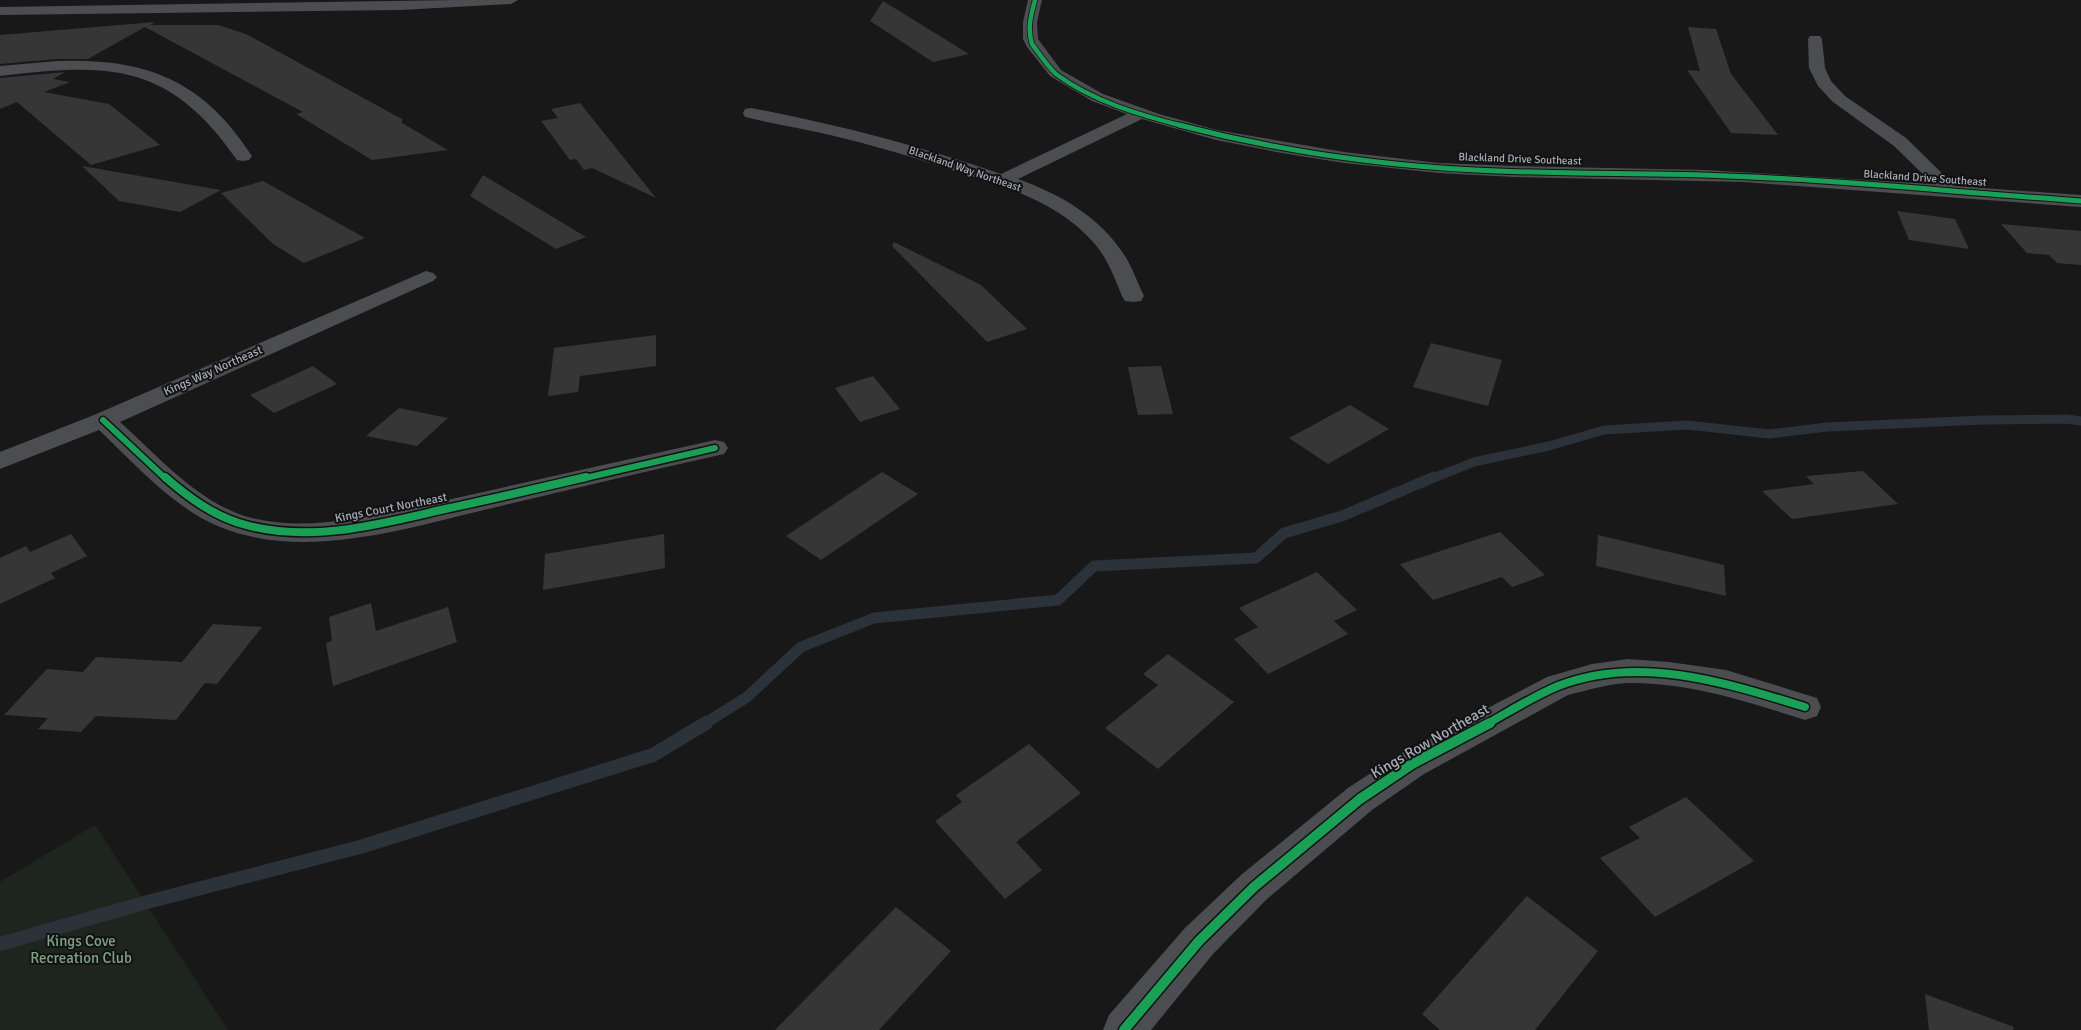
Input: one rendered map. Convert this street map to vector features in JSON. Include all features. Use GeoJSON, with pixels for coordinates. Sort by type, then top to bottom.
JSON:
{"type":"FeatureCollection","features":[{"type":"Feature","properties":{"kind":"street"},"geometry":{"type":"LineString","coordinates":[[0,11],[400,6],[511,0]]}},
{"type":"Feature","properties":{"kind":"street","name":"Blackland Drive Southeast"},"geometry":{"type":"LineString","coordinates":[[1035,0],[1029,29],[1031,43],[1044,63],[1061,77],[1082,90],[1140,114],[1301,151],[1437,168],[1521,172],[1731,176],[2081,201]]}},
{"type":"Feature","properties":{"kind":"street"},"geometry":{"type":"LineString","coordinates":[[1815,39],[1817,68],[1824,83],[1839,99],[1900,142],[1951,192]]}},
{"type":"Feature","properties":{"kind":"street"},"geometry":{"type":"LineString","coordinates":[[0,71],[34,67],[95,66],[129,69],[151,75],[166,82],[220,123],[243,156]]}},
{"type":"Feature","properties":{"kind":"street","name":"Blackland Way Northeast"},"geometry":{"type":"LineString","coordinates":[[751,114],[829,128],[879,141],[1002,180],[1051,201],[1068,210],[1102,240],[1116,257],[1133,296]]}},
{"type":"Feature","properties":{"kind":"street"},"geometry":{"type":"LineString","coordinates":[[1002,180],[1140,114]]}},
{"type":"Feature","properties":{"kind":"street","name":"Kings Way Northeast"},"geometry":{"type":"LineString","coordinates":[[0,461],[102,420],[426,277]]}},
{"type":"Feature","properties":{"kind":"street","name":"Kings Court Northeast"},"geometry":{"type":"LineString","coordinates":[[102,420],[163,476],[194,499],[227,519],[261,529],[303,533],[343,530],[389,522],[715,448]]}},
{"type":"Feature","properties":{"kind":"street","name":"Kings Row Northeast"},"geometry":{"type":"LineString","coordinates":[[1124,1030],[1199,941],[1254,887],[1360,799],[1412,764],[1558,686],[1592,676],[1628,670],[1726,683],[1805,707]]}},
{"type":"Feature","properties":{"kind":"green space","name":"Kings Cove Recreation Club"},"geometry":{"type":"Polygon","coordinates":[[[95,825],[228,1030],[0,1030],[0,882],[95,825]]]}},
{"type":"Feature","properties":{"kind":"building"},"geometry":{"type":"Polygon","coordinates":[[[883,1],[969,54],[933,62],[870,21],[883,1]]]}},
{"type":"Feature","properties":{"kind":"building"},"geometry":{"type":"Polygon","coordinates":[[[155,22],[150,25],[218,25],[246,34],[402,119],[402,123],[448,150],[372,160],[296,114],[303,112],[145,27],[88,59],[57,59],[0,64],[0,35],[155,22]]]}},
{"type":"Feature","properties":{"kind":"building"},"geometry":{"type":"Polygon","coordinates":[[[1688,27],[1716,29],[1731,74],[1778,135],[1731,133],[1687,70],[1700,71],[1688,27]]]}},
{"type":"Feature","properties":{"kind":"building"},"geometry":{"type":"Polygon","coordinates":[[[65,72],[53,79],[70,82],[44,92],[109,104],[160,145],[91,165],[17,102],[0,109],[0,78],[65,72]]]}},
{"type":"Feature","properties":{"kind":"building"},"geometry":{"type":"Polygon","coordinates":[[[580,103],[656,198],[592,168],[584,170],[576,159],[570,160],[541,121],[558,118],[551,109],[580,103]]]}},
{"type":"Feature","properties":{"kind":"building"},"geometry":{"type":"Polygon","coordinates":[[[82,166],[221,190],[180,212],[119,201],[82,166]]]}},
{"type":"Feature","properties":{"kind":"building"},"geometry":{"type":"Polygon","coordinates":[[[483,175],[586,237],[556,249],[470,196],[483,175]]]}},
{"type":"Feature","properties":{"kind":"building"},"geometry":{"type":"Polygon","coordinates":[[[263,181],[365,238],[304,263],[273,244],[221,193],[263,181]]]}},
{"type":"Feature","properties":{"kind":"building"},"geometry":{"type":"Polygon","coordinates":[[[1897,211],[1955,219],[1969,249],[1909,240],[1897,211]]]}},
{"type":"Feature","properties":{"kind":"building"},"geometry":{"type":"Polygon","coordinates":[[[2001,224],[2081,231],[2081,265],[2057,263],[2049,255],[2027,253],[2001,224]]]}},
{"type":"Feature","properties":{"kind":"building"},"geometry":{"type":"Polygon","coordinates":[[[894,242],[981,285],[1027,329],[987,342],[892,246],[894,242]]]}},
{"type":"Feature","properties":{"kind":"building"},"geometry":{"type":"Polygon","coordinates":[[[656,335],[656,366],[580,376],[578,392],[548,396],[554,348],[656,335]]]}},
{"type":"Feature","properties":{"kind":"building"},"geometry":{"type":"Polygon","coordinates":[[[1431,343],[1502,360],[1488,406],[1413,387],[1431,343]]]}},
{"type":"Feature","properties":{"kind":"building"},"geometry":{"type":"Polygon","coordinates":[[[313,366],[337,384],[274,413],[250,395],[313,366]]]}},
{"type":"Feature","properties":{"kind":"building"},"geometry":{"type":"Polygon","coordinates":[[[1161,366],[1173,414],[1138,415],[1128,367],[1161,366]]]}},
{"type":"Feature","properties":{"kind":"building"},"geometry":{"type":"Polygon","coordinates":[[[873,376],[900,409],[860,422],[835,388],[873,376]]]}},
{"type":"Feature","properties":{"kind":"building"},"geometry":{"type":"Polygon","coordinates":[[[1350,405],[1389,429],[1328,464],[1289,438],[1350,405]]]}},
{"type":"Feature","properties":{"kind":"building"},"geometry":{"type":"Polygon","coordinates":[[[399,408],[448,418],[417,446],[366,436],[399,408]]]}},
{"type":"Feature","properties":{"kind":"building"},"geometry":{"type":"Polygon","coordinates":[[[1863,471],[1898,504],[1792,519],[1762,491],[1814,484],[1806,476],[1863,471]]]}},
{"type":"Feature","properties":{"kind":"building"},"geometry":{"type":"Polygon","coordinates":[[[882,472],[918,494],[821,560],[786,536],[882,472]]]}},
{"type":"Feature","properties":{"kind":"building"},"geometry":{"type":"Polygon","coordinates":[[[1500,532],[1545,575],[1512,587],[1502,577],[1433,600],[1400,564],[1500,532]]]}},
{"type":"Feature","properties":{"kind":"building"},"geometry":{"type":"Polygon","coordinates":[[[71,534],[87,556],[51,573],[55,578],[0,604],[0,558],[26,546],[30,552],[71,534]]]}},
{"type":"Feature","properties":{"kind":"building"},"geometry":{"type":"Polygon","coordinates":[[[664,534],[665,568],[543,590],[545,554],[664,534]]]}},
{"type":"Feature","properties":{"kind":"building"},"geometry":{"type":"Polygon","coordinates":[[[1598,535],[1724,565],[1726,596],[1596,566],[1598,535]]]}},
{"type":"Feature","properties":{"kind":"building"},"geometry":{"type":"Polygon","coordinates":[[[1317,572],[1357,610],[1334,621],[1348,634],[1268,674],[1234,639],[1258,627],[1239,608],[1317,572]]]}},
{"type":"Feature","properties":{"kind":"building"},"geometry":{"type":"Polygon","coordinates":[[[371,603],[376,631],[448,607],[457,642],[333,686],[326,643],[332,641],[329,617],[371,603]]]}},
{"type":"Feature","properties":{"kind":"building"},"geometry":{"type":"Polygon","coordinates":[[[213,624],[262,627],[217,684],[205,683],[176,720],[96,716],[81,732],[38,729],[48,718],[4,715],[47,669],[83,672],[96,657],[182,662],[213,624]]]}},
{"type":"Feature","properties":{"kind":"building"},"geometry":{"type":"Polygon","coordinates":[[[1168,654],[1234,702],[1158,769],[1105,728],[1158,685],[1143,674],[1168,654]]]}},
{"type":"Feature","properties":{"kind":"building"},"geometry":{"type":"Polygon","coordinates":[[[1029,744],[1081,793],[1016,842],[1042,870],[1005,899],[935,821],[962,802],[956,795],[1029,744]]]}},
{"type":"Feature","properties":{"kind":"building"},"geometry":{"type":"Polygon","coordinates":[[[1686,797],[1754,861],[1655,917],[1600,858],[1640,838],[1629,827],[1686,797]]]}},
{"type":"Feature","properties":{"kind":"building"},"geometry":{"type":"Polygon","coordinates":[[[1527,896],[1598,951],[1535,1030],[1440,1030],[1422,1014],[1527,896]]]}},
{"type":"Feature","properties":{"kind":"building"},"geometry":{"type":"Polygon","coordinates":[[[896,907],[951,951],[879,1030],[775,1030],[896,907]]]}},
{"type":"Feature","properties":{"kind":"building"},"geometry":{"type":"Polygon","coordinates":[[[1925,994],[2014,1027],[2013,1030],[1929,1030],[1925,994]]]}},
{"type":"Feature","properties":{"kind":"waterway"},"geometry":{"type":"LineString","coordinates":[[1431,479],[1474,462],[1549,446],[1604,430],[1687,425],[1769,434],[1827,427],[1983,420],[2067,419],[2081,421]]}},
{"type":"Feature","properties":{"kind":"waterway"},"geometry":{"type":"LineString","coordinates":[[704,724],[747,697],[801,647],[874,618],[1058,600],[1094,566],[1256,558],[1284,533],[1342,516],[1434,477]]}},
{"type":"Feature","properties":{"kind":"waterway"},"geometry":{"type":"LineString","coordinates":[[0,944],[151,901],[360,847],[653,755],[706,723]]}},
{"type":"Feature","properties":{"kind":"cycle path"},"geometry":{"type":"LineString","coordinates":[[1035,0],[1030,22],[1030,39],[1055,73],[1097,97],[1153,118],[1282,148],[1438,168],[1514,172],[1743,177],[2081,201]]}},
{"type":"Feature","properties":{"kind":"cycle path"},"geometry":{"type":"LineString","coordinates":[[103,420],[161,474],[209,510],[227,519],[254,528],[302,533],[335,531],[389,522],[715,448]]}},
{"type":"Feature","properties":{"kind":"cycle path"},"geometry":{"type":"LineString","coordinates":[[1124,1030],[1199,941],[1254,887],[1360,799],[1412,764],[1558,686],[1592,676],[1628,671],[1669,674],[1726,683],[1805,707]]}}]}
